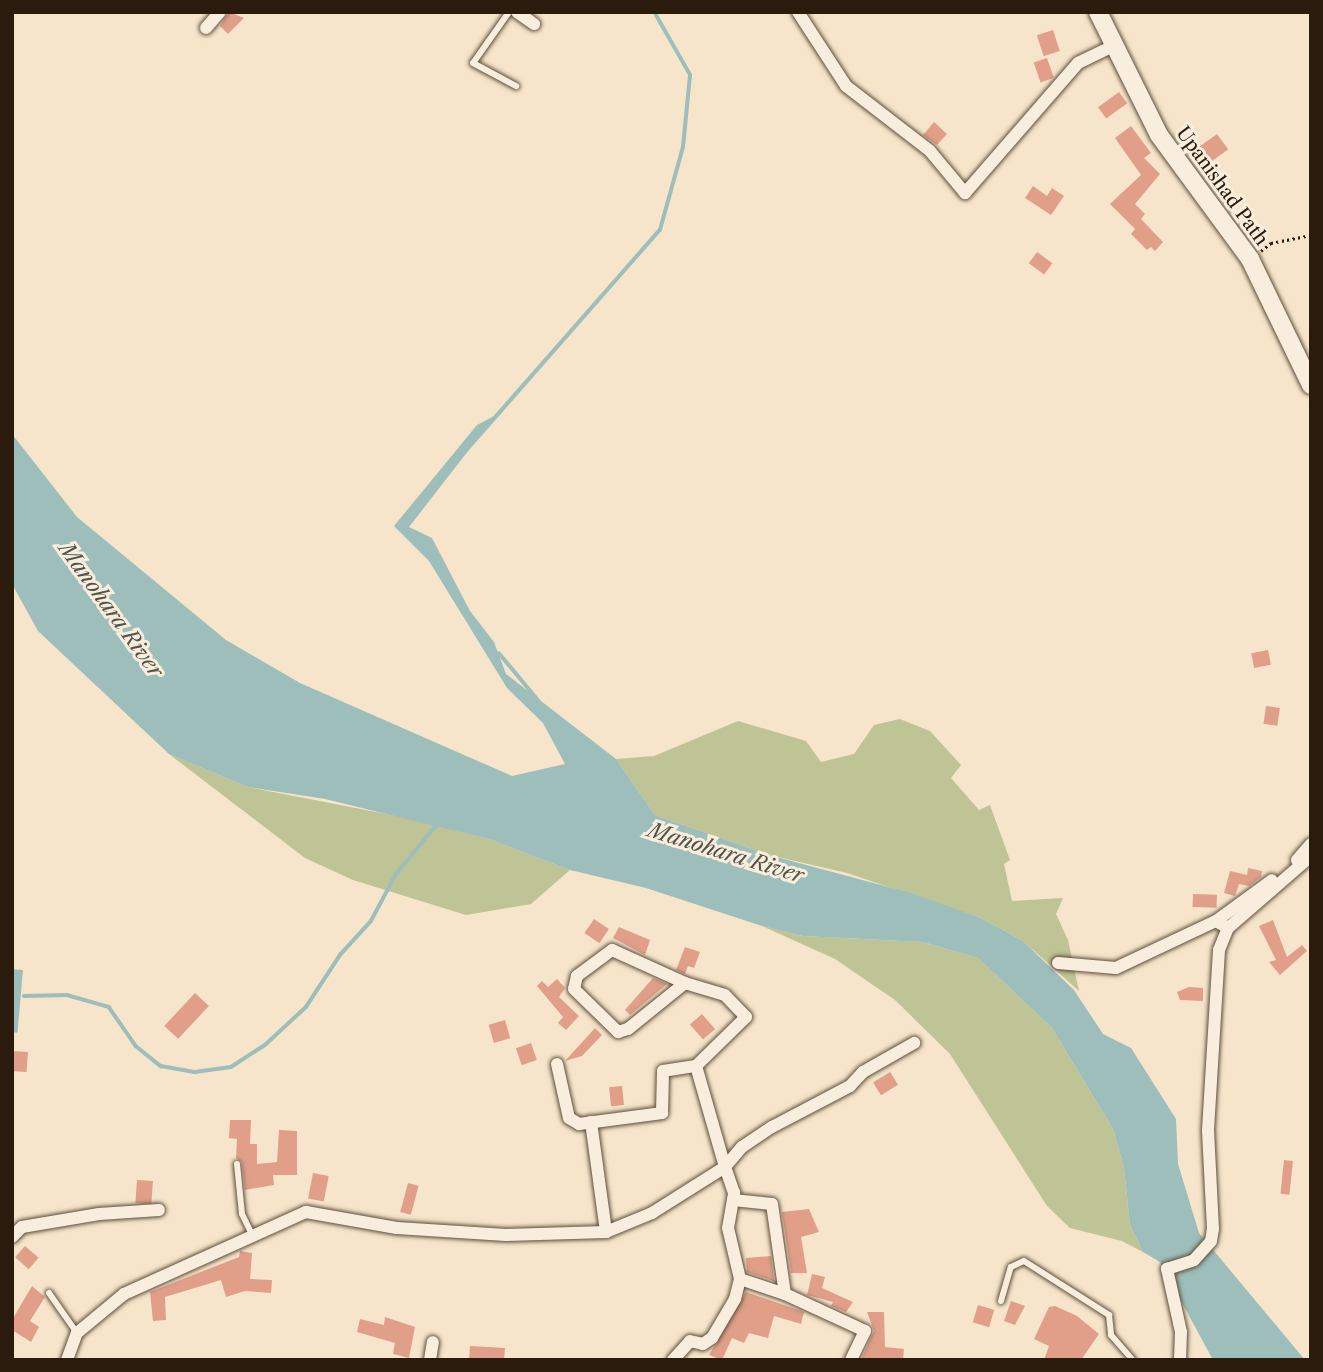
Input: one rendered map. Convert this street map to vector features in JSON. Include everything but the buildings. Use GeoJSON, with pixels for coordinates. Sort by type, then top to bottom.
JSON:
{"type":"FeatureCollection","features":[{"type":"Feature","properties":{"kind":"main road","name":"Upanishad Path"},"geometry":{"type":"LineString","coordinates":[[1098,12],[1111,47],[1159,135],[1250,259],[1311,385]]}},
{"type":"Feature","properties":{"kind":"street"},"geometry":{"type":"LineString","coordinates":[[206,28],[220,12]]}},
{"type":"Feature","properties":{"kind":"street"},"geometry":{"type":"LineString","coordinates":[[517,12],[534,24]]}},
{"type":"Feature","properties":{"kind":"street"},"geometry":{"type":"LineString","coordinates":[[798,12],[846,86],[930,151],[965,193],[1078,63],[1111,47]]}},
{"type":"Feature","properties":{"kind":"street"},"geometry":{"type":"LineString","coordinates":[[1058,962],[1116,968],[1216,921],[1288,870],[1311,844]]}},
{"type":"Feature","properties":{"kind":"street"},"geometry":{"type":"LineString","coordinates":[[1180,1360],[1181,1332],[1169,1266],[1194,1260],[1211,1241],[1213,1229],[1208,1130],[1218,999],[1215,972],[1228,928],[1311,856]]}},
{"type":"Feature","properties":{"kind":"street"},"geometry":{"type":"LineString","coordinates":[[1216,921],[1228,928]]}},
{"type":"Feature","properties":{"kind":"street"},"geometry":{"type":"LineString","coordinates":[[557,1063],[569,1118],[579,1124],[662,1113],[663,1071],[696,1066],[746,1017],[725,995],[685,984],[612,950],[578,976],[574,989],[618,1032],[628,1029],[685,984]]}},
{"type":"Feature","properties":{"kind":"street"},"geometry":{"type":"LineString","coordinates":[[67,1360],[77,1333],[124,1294],[254,1238],[275,1223],[306,1212],[422,1230],[517,1235],[606,1232],[652,1213],[726,1167],[762,1134],[850,1086],[863,1072],[914,1043]]}},
{"type":"Feature","properties":{"kind":"street"},"geometry":{"type":"LineString","coordinates":[[673,1360],[690,1341],[703,1344],[712,1338],[735,1299],[740,1279],[728,1228],[733,1200],[696,1066]]}},
{"type":"Feature","properties":{"kind":"street"},"geometry":{"type":"LineString","coordinates":[[591,1122],[606,1232]]}},
{"type":"Feature","properties":{"kind":"street"},"geometry":{"type":"LineString","coordinates":[[733,1200],[772,1204],[785,1294]]}},
{"type":"Feature","properties":{"kind":"street"},"geometry":{"type":"LineString","coordinates":[[12,1237],[22,1227],[99,1214],[159,1210]]}},
{"type":"Feature","properties":{"kind":"street"},"geometry":{"type":"LineString","coordinates":[[740,1279],[785,1294],[865,1331],[851,1360]]}},
{"type":"Feature","properties":{"kind":"street"},"geometry":{"type":"LineString","coordinates":[[430,1360],[433,1342]]}},
{"type":"Feature","properties":{"kind":"lane"},"geometry":{"type":"LineString","coordinates":[[509,12],[473,63],[516,86]]}},
{"type":"Feature","properties":{"kind":"lane"},"geometry":{"type":"LineString","coordinates":[[237,1164],[242,1214],[254,1238]]}},
{"type":"Feature","properties":{"kind":"lane"},"geometry":{"type":"LineString","coordinates":[[1001,1301],[1011,1267],[1024,1261],[1109,1315],[1111,1335],[1133,1360]]}},
{"type":"Feature","properties":{"kind":"lane"},"geometry":{"type":"LineString","coordinates":[[50,1293],[77,1333]]}},
{"type":"Feature","properties":{"kind":"path"},"geometry":{"type":"LineString","coordinates":[[1250,259],[1270,243],[1311,235]]}},
{"type":"Feature","properties":{"kind":"green space"},"geometry":{"type":"Polygon","coordinates":[[[900,719],[930,731],[961,765],[951,778],[979,810],[990,805],[1010,860],[1004,864],[1012,901],[1063,898],[1056,914],[1068,940],[1079,991],[1023,941],[981,918],[847,873],[769,855],[655,815],[616,759],[654,756],[738,721],[806,741],[821,762],[854,754],[874,725],[900,719]]]}},
{"type":"Feature","properties":{"kind":"green space"},"geometry":{"type":"Polygon","coordinates":[[[169,754],[248,787],[412,819],[489,839],[570,870],[531,904],[466,915],[353,880],[305,858],[169,754]]]}},
{"type":"Feature","properties":{"kind":"green space"},"geometry":{"type":"Polygon","coordinates":[[[762,926],[803,936],[923,942],[978,958],[1052,1028],[1113,1129],[1124,1168],[1130,1225],[1143,1252],[1122,1241],[1070,1228],[1047,1206],[950,1054],[895,1000],[835,959],[762,926]]]}},
{"type":"Feature","properties":{"kind":"water","name":"Manohara River"},"geometry":{"type":"Polygon","coordinates":[[[496,415],[409,527],[432,538],[470,611],[494,642],[506,674],[616,759],[655,815],[769,855],[911,893],[981,918],[1023,941],[1074,990],[1103,1034],[1131,1048],[1176,1119],[1178,1164],[1199,1233],[1305,1360],[1213,1360],[1160,1262],[1143,1252],[1130,1225],[1124,1168],[1113,1129],[1052,1028],[978,958],[923,942],[803,936],[762,926],[646,888],[570,870],[489,839],[325,799],[248,787],[169,754],[38,631],[12,584],[12,434],[77,517],[226,640],[300,683],[512,776],[565,764],[543,723],[507,688],[429,561],[394,526],[477,425],[496,415]]]}},
{"type":"Feature","properties":{"kind":"water"},"geometry":{"type":"Polygon","coordinates":[[[12,969],[23,970],[17,1033],[12,1032],[12,969]]]}},
{"type":"Feature","properties":{"kind":"waterway"},"geometry":{"type":"LineString","coordinates":[[463,454],[660,230],[683,147],[690,75],[654,12]]}},
{"type":"Feature","properties":{"kind":"waterway"},"geometry":{"type":"LineString","coordinates":[[499,653],[539,701]]}},
{"type":"Feature","properties":{"kind":"waterway"},"geometry":{"type":"LineString","coordinates":[[24,996],[67,995],[109,1007],[136,1046],[161,1066],[195,1072],[231,1067],[265,1045],[306,1007],[340,955],[371,921],[396,874],[438,823]]}}]}
